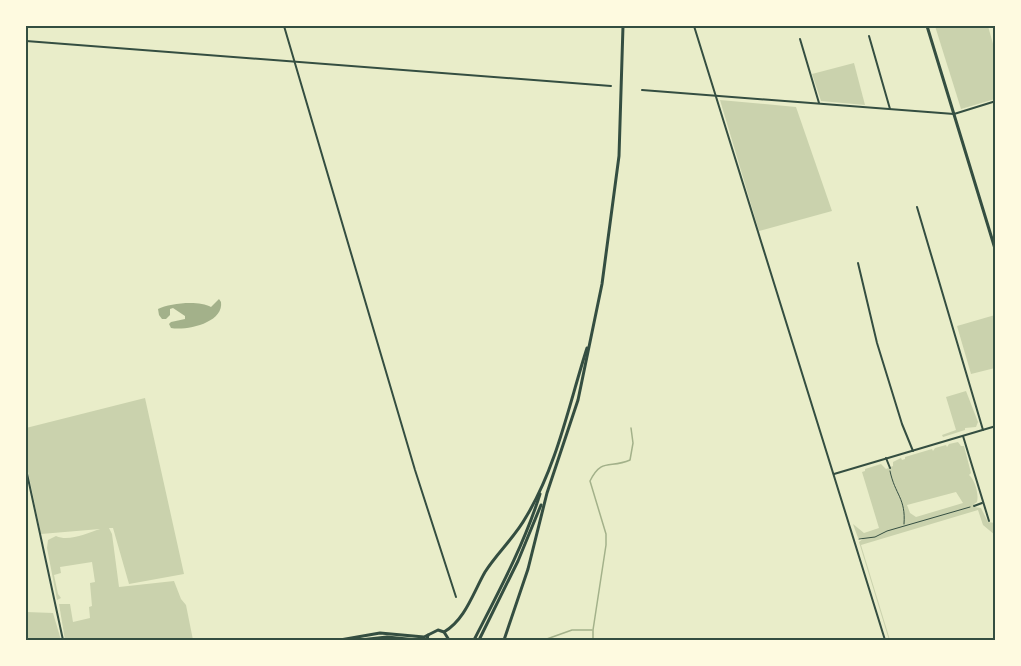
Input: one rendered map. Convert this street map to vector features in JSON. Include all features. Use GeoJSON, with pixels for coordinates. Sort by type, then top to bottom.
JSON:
{"type":"FeatureCollection","features":[{"type":"Feature","properties":{"kind":"main road"},"geometry":{"type":"LineString","coordinates":[[504,640],[528,569],[547,493],[578,400],[591,335],[607,252],[619,156],[623,26]]}},
{"type":"Feature","properties":{"kind":"main road"},"geometry":{"type":"LineString","coordinates":[[927,26],[996,252]]}},
{"type":"Feature","properties":{"kind":"main road"},"geometry":{"type":"LineString","coordinates":[[477,640],[533,516],[591,335]]}},
{"type":"Feature","properties":{"kind":"main road"},"geometry":{"type":"LineString","coordinates":[[340,640],[380,633],[423,637],[435,630],[444,632],[453,627],[485,572],[526,518],[544,483]]}},
{"type":"Feature","properties":{"kind":"main road"},"geometry":{"type":"LineString","coordinates":[[477,640],[518,561],[547,493]]}},
{"type":"Feature","properties":{"kind":"main road"},"geometry":{"type":"LineString","coordinates":[[444,632],[449,640]]}},
{"type":"Feature","properties":{"kind":"main road"},"geometry":{"type":"LineString","coordinates":[[427,640],[428,635]]}},
{"type":"Feature","properties":{"kind":"main road"},"geometry":{"type":"LineString","coordinates":[[360,640],[387,637],[417,640]]}},
{"type":"Feature","properties":{"kind":"street"},"geometry":{"type":"LineString","coordinates":[[284,26],[415,470],[456,597]]}},
{"type":"Feature","properties":{"kind":"street"},"geometry":{"type":"LineString","coordinates":[[694,26],[885,640]]}},
{"type":"Feature","properties":{"kind":"street"},"geometry":{"type":"LineString","coordinates":[[869,36],[890,109]]}},
{"type":"Feature","properties":{"kind":"street"},"geometry":{"type":"LineString","coordinates":[[800,39],[819,103]]}},
{"type":"Feature","properties":{"kind":"street"},"geometry":{"type":"LineString","coordinates":[[26,41],[611,86]]}},
{"type":"Feature","properties":{"kind":"street"},"geometry":{"type":"LineString","coordinates":[[642,90],[954,114],[996,101]]}},
{"type":"Feature","properties":{"kind":"street"},"geometry":{"type":"LineString","coordinates":[[916,207],[983,430]]}},
{"type":"Feature","properties":{"kind":"street"},"geometry":{"type":"LineString","coordinates":[[858,263],[878,343],[902,424],[913,451]]}},
{"type":"Feature","properties":{"kind":"street"},"geometry":{"type":"LineString","coordinates":[[834,474],[996,426]]}},
{"type":"Feature","properties":{"kind":"street"},"geometry":{"type":"LineString","coordinates":[[963,436],[989,522]]}},
{"type":"Feature","properties":{"kind":"street"},"geometry":{"type":"LineString","coordinates":[[886,458],[890,468]]}},
{"type":"Feature","properties":{"kind":"street"},"geometry":{"type":"LineString","coordinates":[[26,469],[63,640]]}},
{"type":"Feature","properties":{"kind":"street"},"geometry":{"type":"LineString","coordinates":[[974,506],[982,503]]}},
{"type":"Feature","properties":{"kind":"path"},"geometry":{"type":"LineString","coordinates":[[890,468],[893,483],[905,508],[904,526]]}},
{"type":"Feature","properties":{"kind":"path"},"geometry":{"type":"LineString","coordinates":[[855,541],[875,537],[904,526],[974,506]]}},
{"type":"Feature","properties":{"kind":"shaded area"},"geometry":{"type":"Polygon","coordinates":[[[935,26],[988,26],[995,51],[995,99],[961,109],[935,26]]]}},
{"type":"Feature","properties":{"kind":"shaded area"},"geometry":{"type":"Polygon","coordinates":[[[854,63],[865,105],[821,101],[812,74],[854,63]]]}},
{"type":"Feature","properties":{"kind":"shaded area"},"geometry":{"type":"Polygon","coordinates":[[[720,100],[796,107],[832,211],[759,231],[720,100]]]}},
{"type":"Feature","properties":{"kind":"shaded area"},"geometry":{"type":"Polygon","coordinates":[[[219,299],[221,302],[217,315],[194,327],[171,328],[169,324],[171,322],[185,319],[185,316],[173,308],[170,309],[170,315],[166,319],[162,319],[159,315],[158,309],[170,305],[192,303],[211,307],[219,299]]]}},
{"type":"Feature","properties":{"kind":"shaded area"},"geometry":{"type":"Polygon","coordinates":[[[995,315],[995,368],[971,374],[957,326],[995,315]]]}},
{"type":"Feature","properties":{"kind":"shaded area"},"geometry":{"type":"Polygon","coordinates":[[[966,391],[978,422],[976,427],[965,428],[965,430],[943,437],[942,435],[956,430],[946,397],[966,391]]]}},
{"type":"Feature","properties":{"kind":"shaded area"},"geometry":{"type":"Polygon","coordinates":[[[145,398],[184,574],[129,584],[113,528],[109,528],[112,534],[119,587],[174,581],[186,605],[193,640],[65,640],[59,604],[70,604],[73,622],[90,618],[89,607],[92,606],[90,583],[95,582],[92,562],[60,567],[61,573],[54,575],[61,598],[57,600],[47,548],[48,540],[56,536],[67,538],[84,535],[100,529],[41,534],[26,462],[26,428],[145,398]]]}},
{"type":"Feature","properties":{"kind":"shaded area"},"geometry":{"type":"Polygon","coordinates":[[[958,442],[964,446],[971,473],[969,475],[977,491],[975,507],[981,508],[988,522],[995,523],[995,535],[983,525],[978,510],[861,545],[889,640],[859,542],[864,538],[858,538],[853,524],[864,533],[879,528],[862,472],[881,464],[886,469],[901,458],[902,460],[905,457],[932,449],[933,451],[935,448],[946,445],[947,447],[949,444],[958,442]],[[956,492],[907,505],[910,513],[916,517],[963,503],[956,492]]]}},
{"type":"Feature","properties":{"kind":"shaded area"},"geometry":{"type":"Polygon","coordinates":[[[26,612],[53,613],[61,640],[26,640],[26,612]]]}},
{"type":"Feature","properties":{"kind":"waterway"},"geometry":{"type":"LineString","coordinates":[[593,640],[606,534],[590,481],[598,469],[603,466],[630,460],[633,443],[631,428]]}},
{"type":"Feature","properties":{"kind":"waterway"},"geometry":{"type":"LineString","coordinates":[[544,640],[572,630],[592,630]]}}]}
